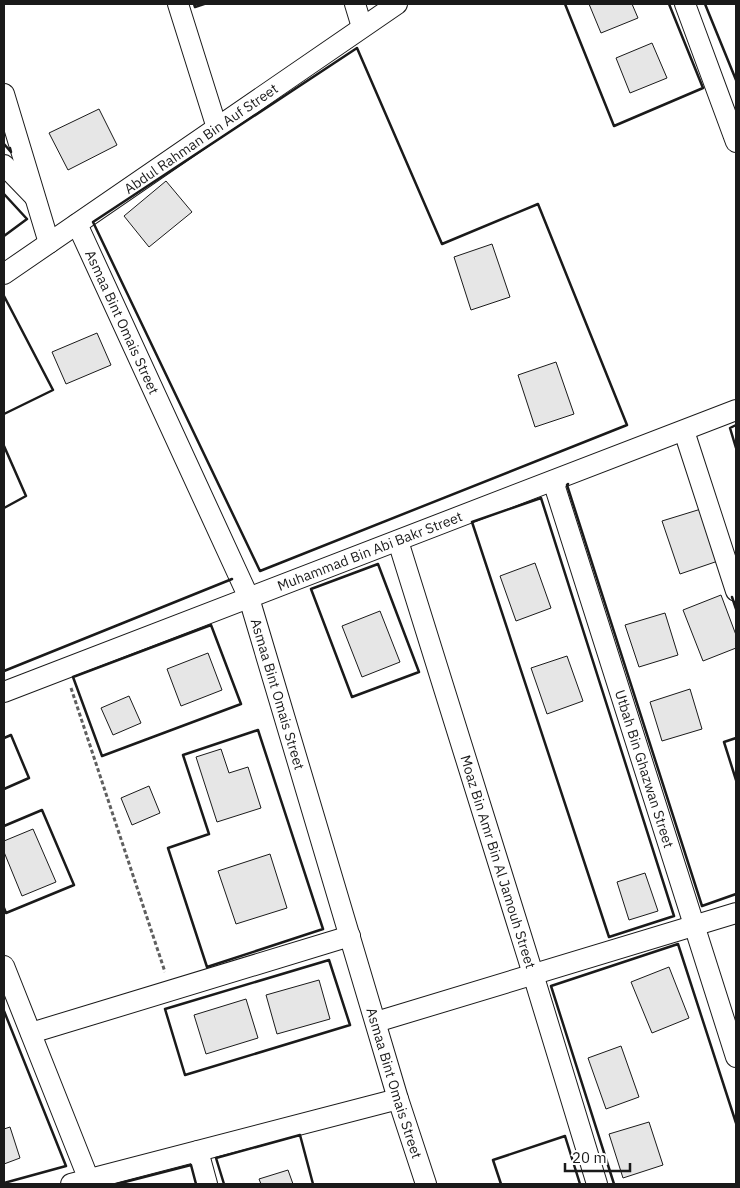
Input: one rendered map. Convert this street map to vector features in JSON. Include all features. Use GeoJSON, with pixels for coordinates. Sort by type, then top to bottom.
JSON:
{"type":"FeatureCollection","features":[{"type":"Feature","properties":{"kind":"street"},"geometry":{"type":"LineString","coordinates":[[178,4],[217,128]]}},
{"type":"Feature","properties":{"kind":"street"},"geometry":{"type":"LineString","coordinates":[[355,4],[362,28]]}},
{"type":"Feature","properties":{"kind":"street","name":"Abdul Rahman Bin Auf Street"},"geometry":{"type":"LineString","coordinates":[[4,274],[397,4]]}},
{"type":"Feature","properties":{"kind":"street"},"geometry":{"type":"LineString","coordinates":[[685,4],[736,142]]}},
{"type":"Feature","properties":{"kind":"street"},"geometry":{"type":"LineString","coordinates":[[4,94],[49,243]]}},
{"type":"Feature","properties":{"kind":"street"},"geometry":{"type":"LineString","coordinates":[[4,165],[36,198]]}},
{"type":"Feature","properties":{"kind":"street","name":"Asmaa Bint Omais Street"},"geometry":{"type":"LineString","coordinates":[[77,224],[249,598],[398,1099],[426,1184]]}},
{"type":"Feature","properties":{"kind":"street","name":"Muhammad Bin Abi Bakr Street"},"geometry":{"type":"LineString","coordinates":[[4,692],[736,410]]}},
{"type":"Feature","properties":{"kind":"street"},"geometry":{"type":"LineString","coordinates":[[684,431],[736,592]]}},
{"type":"Feature","properties":{"kind":"street","name":"Utbah Bin Ghazwan Street"},"geometry":{"type":"LineString","coordinates":[[553,481],[736,1057]]}},
{"type":"Feature","properties":{"kind":"street","name":"Moaz Bin Amr Bin Al Jamouh Street"},"geometry":{"type":"LineString","coordinates":[[398,541],[597,1184]]}},
{"type":"Feature","properties":{"kind":"street"},"geometry":{"type":"LineString","coordinates":[[376,1022],[736,912]]}},
{"type":"Feature","properties":{"kind":"street"},"geometry":{"type":"LineString","coordinates":[[31,1033],[350,936]]}},
{"type":"Feature","properties":{"kind":"street"},"geometry":{"type":"LineString","coordinates":[[4,966],[31,1033],[80,1182],[398,1099]]}},
{"type":"Feature","properties":{"kind":"street"},"geometry":{"type":"LineString","coordinates":[[198,1151],[207,1184]]}},
{"type":"Feature","properties":{"kind":"path"},"geometry":{"type":"LineString","coordinates":[[65,668],[171,990]]}},
{"type":"Feature","properties":{"kind":"building"},"geometry":{"type":"Polygon","coordinates":[[[589,4],[632,4],[638,18],[601,33],[589,4]]]}},
{"type":"Feature","properties":{"kind":"building"},"geometry":{"type":"Polygon","coordinates":[[[652,43],[667,78],[630,93],[616,58],[652,43]]]}},
{"type":"Feature","properties":{"kind":"building"},"geometry":{"type":"Polygon","coordinates":[[[99,109],[117,145],[68,170],[49,133],[99,109]]]}},
{"type":"Feature","properties":{"kind":"building"},"geometry":{"type":"Polygon","coordinates":[[[166,181],[192,212],[149,247],[124,216],[166,181]]]}},
{"type":"Feature","properties":{"kind":"building"},"geometry":{"type":"Polygon","coordinates":[[[492,244],[510,297],[471,310],[454,257],[492,244]]]}},
{"type":"Feature","properties":{"kind":"building"},"geometry":{"type":"Polygon","coordinates":[[[97,333],[111,365],[66,384],[52,352],[97,333]]]}},
{"type":"Feature","properties":{"kind":"building"},"geometry":{"type":"Polygon","coordinates":[[[556,362],[574,414],[535,427],[518,375],[556,362]]]}},
{"type":"Feature","properties":{"kind":"building"},"geometry":{"type":"Polygon","coordinates":[[[701,509],[718,561],[680,574],[662,521],[701,509]]]}},
{"type":"Feature","properties":{"kind":"building"},"geometry":{"type":"Polygon","coordinates":[[[535,563],[551,608],[516,621],[500,576],[535,563]]]}},
{"type":"Feature","properties":{"kind":"building"},"geometry":{"type":"Polygon","coordinates":[[[721,595],[736,635],[736,648],[703,661],[683,610],[721,595]]]}},
{"type":"Feature","properties":{"kind":"building"},"geometry":{"type":"Polygon","coordinates":[[[380,611],[400,662],[362,677],[342,626],[380,611]]]}},
{"type":"Feature","properties":{"kind":"building"},"geometry":{"type":"Polygon","coordinates":[[[665,613],[678,655],[639,667],[625,625],[665,613]]]}},
{"type":"Feature","properties":{"kind":"building"},"geometry":{"type":"Polygon","coordinates":[[[208,653],[222,690],[181,706],[167,669],[208,653]]]}},
{"type":"Feature","properties":{"kind":"building"},"geometry":{"type":"Polygon","coordinates":[[[567,656],[583,701],[547,714],[531,668],[567,656]]]}},
{"type":"Feature","properties":{"kind":"building"},"geometry":{"type":"Polygon","coordinates":[[[690,689],[702,729],[662,741],[650,702],[690,689]]]}},
{"type":"Feature","properties":{"kind":"building"},"geometry":{"type":"Polygon","coordinates":[[[129,696],[141,723],[113,735],[101,708],[129,696]]]}},
{"type":"Feature","properties":{"kind":"building"},"geometry":{"type":"Polygon","coordinates":[[[221,749],[229,773],[248,767],[261,808],[217,822],[196,757],[221,749]]]}},
{"type":"Feature","properties":{"kind":"building"},"geometry":{"type":"Polygon","coordinates":[[[149,786],[160,813],[132,825],[121,798],[149,786]]]}},
{"type":"Feature","properties":{"kind":"building"},"geometry":{"type":"Polygon","coordinates":[[[33,829],[56,882],[22,896],[4,852],[4,841],[33,829]]]}},
{"type":"Feature","properties":{"kind":"building"},"geometry":{"type":"Polygon","coordinates":[[[270,854],[287,908],[236,924],[218,871],[270,854]]]}},
{"type":"Feature","properties":{"kind":"building"},"geometry":{"type":"Polygon","coordinates":[[[645,873],[658,911],[629,920],[617,882],[645,873]]]}},
{"type":"Feature","properties":{"kind":"building"},"geometry":{"type":"Polygon","coordinates":[[[669,967],[689,1018],[652,1033],[631,982],[669,967]]]}},
{"type":"Feature","properties":{"kind":"building"},"geometry":{"type":"Polygon","coordinates":[[[319,980],[330,1019],[277,1034],[266,995],[319,980]]]}},
{"type":"Feature","properties":{"kind":"building"},"geometry":{"type":"Polygon","coordinates":[[[246,999],[258,1038],[206,1054],[194,1015],[246,999]]]}},
{"type":"Feature","properties":{"kind":"building"},"geometry":{"type":"Polygon","coordinates":[[[621,1046],[639,1097],[606,1109],[588,1058],[621,1046]]]}},
{"type":"Feature","properties":{"kind":"building"},"geometry":{"type":"Polygon","coordinates":[[[649,1122],[663,1165],[623,1178],[609,1134],[649,1122]]]}},
{"type":"Feature","properties":{"kind":"building"},"geometry":{"type":"Polygon","coordinates":[[[10,1127],[20,1158],[4,1164],[4,1129],[10,1127]]]}},
{"type":"Feature","properties":{"kind":"building"},"geometry":{"type":"Polygon","coordinates":[[[288,1170],[293,1184],[261,1184],[259,1179],[288,1170]]]}},
{"type":"Feature","properties":{"kind":"wall"},"geometry":{"type":"LineString","coordinates":[[194,4],[195,7],[204,4]]}},
{"type":"Feature","properties":{"kind":"wall"},"geometry":{"type":"LineString","coordinates":[[565,4],[614,126],[703,88],[669,4]]}},
{"type":"Feature","properties":{"kind":"wall"},"geometry":{"type":"LineString","coordinates":[[705,4],[736,80]]}},
{"type":"Feature","properties":{"kind":"wall"},"geometry":{"type":"LineString","coordinates":[[357,48],[442,244],[538,204],[627,425],[260,571],[93,222],[357,48]]}},
{"type":"Feature","properties":{"kind":"wall"},"geometry":{"type":"LineString","coordinates":[[4,144],[11,152],[10,148]]}},
{"type":"Feature","properties":{"kind":"wall"},"geometry":{"type":"LineString","coordinates":[[4,194],[27,219],[4,236]]}},
{"type":"Feature","properties":{"kind":"wall"},"geometry":{"type":"LineString","coordinates":[[4,296],[53,390],[4,414]]}},
{"type":"Feature","properties":{"kind":"wall"},"geometry":{"type":"LineString","coordinates":[[736,425],[730,428],[736,448]]}},
{"type":"Feature","properties":{"kind":"wall"},"geometry":{"type":"LineString","coordinates":[[4,446],[26,496],[4,508]]}},
{"type":"Feature","properties":{"kind":"wall"},"geometry":{"type":"LineString","coordinates":[[568,484],[702,906],[736,894]]}},
{"type":"Feature","properties":{"kind":"wall"},"geometry":{"type":"LineString","coordinates":[[541,498],[674,916],[609,937],[472,522],[541,498]]}},
{"type":"Feature","properties":{"kind":"wall"},"geometry":{"type":"LineString","coordinates":[[378,564],[419,672],[352,697],[311,589],[378,564]]}},
{"type":"Feature","properties":{"kind":"wall"},"geometry":{"type":"LineString","coordinates":[[4,671],[232,579]]}},
{"type":"Feature","properties":{"kind":"wall"},"geometry":{"type":"LineString","coordinates":[[732,597],[736,609]]}},
{"type":"Feature","properties":{"kind":"wall"},"geometry":{"type":"LineString","coordinates":[[211,625],[241,704],[102,756],[73,677],[211,625]]}},
{"type":"Feature","properties":{"kind":"wall"},"geometry":{"type":"LineString","coordinates":[[258,730],[323,929],[207,967],[168,848],[209,834],[183,755],[258,730]]}},
{"type":"Feature","properties":{"kind":"wall"},"geometry":{"type":"LineString","coordinates":[[4,738],[11,735],[29,778],[4,789]]}},
{"type":"Feature","properties":{"kind":"wall"},"geometry":{"type":"LineString","coordinates":[[736,738],[724,742],[736,780]]}},
{"type":"Feature","properties":{"kind":"wall"},"geometry":{"type":"LineString","coordinates":[[4,826],[42,810],[74,885],[6,913],[4,908]]}},
{"type":"Feature","properties":{"kind":"wall"},"geometry":{"type":"LineString","coordinates":[[614,1184],[551,986],[678,944],[736,1123]]}},
{"type":"Feature","properties":{"kind":"wall"},"geometry":{"type":"LineString","coordinates":[[329,960],[350,1025],[185,1075],[165,1009],[329,960]]}},
{"type":"Feature","properties":{"kind":"wall"},"geometry":{"type":"LineString","coordinates":[[4,1011],[66,1166],[4,1183]]}},
{"type":"Feature","properties":{"kind":"wall"},"geometry":{"type":"LineString","coordinates":[[224,1184],[216,1158],[300,1135],[313,1184]]}},
{"type":"Feature","properties":{"kind":"wall"},"geometry":{"type":"LineString","coordinates":[[501,1184],[493,1160],[565,1136],[580,1184]]}},
{"type":"Feature","properties":{"kind":"wall"},"geometry":{"type":"LineString","coordinates":[[117,1184],[191,1165],[196,1184]]}}]}
